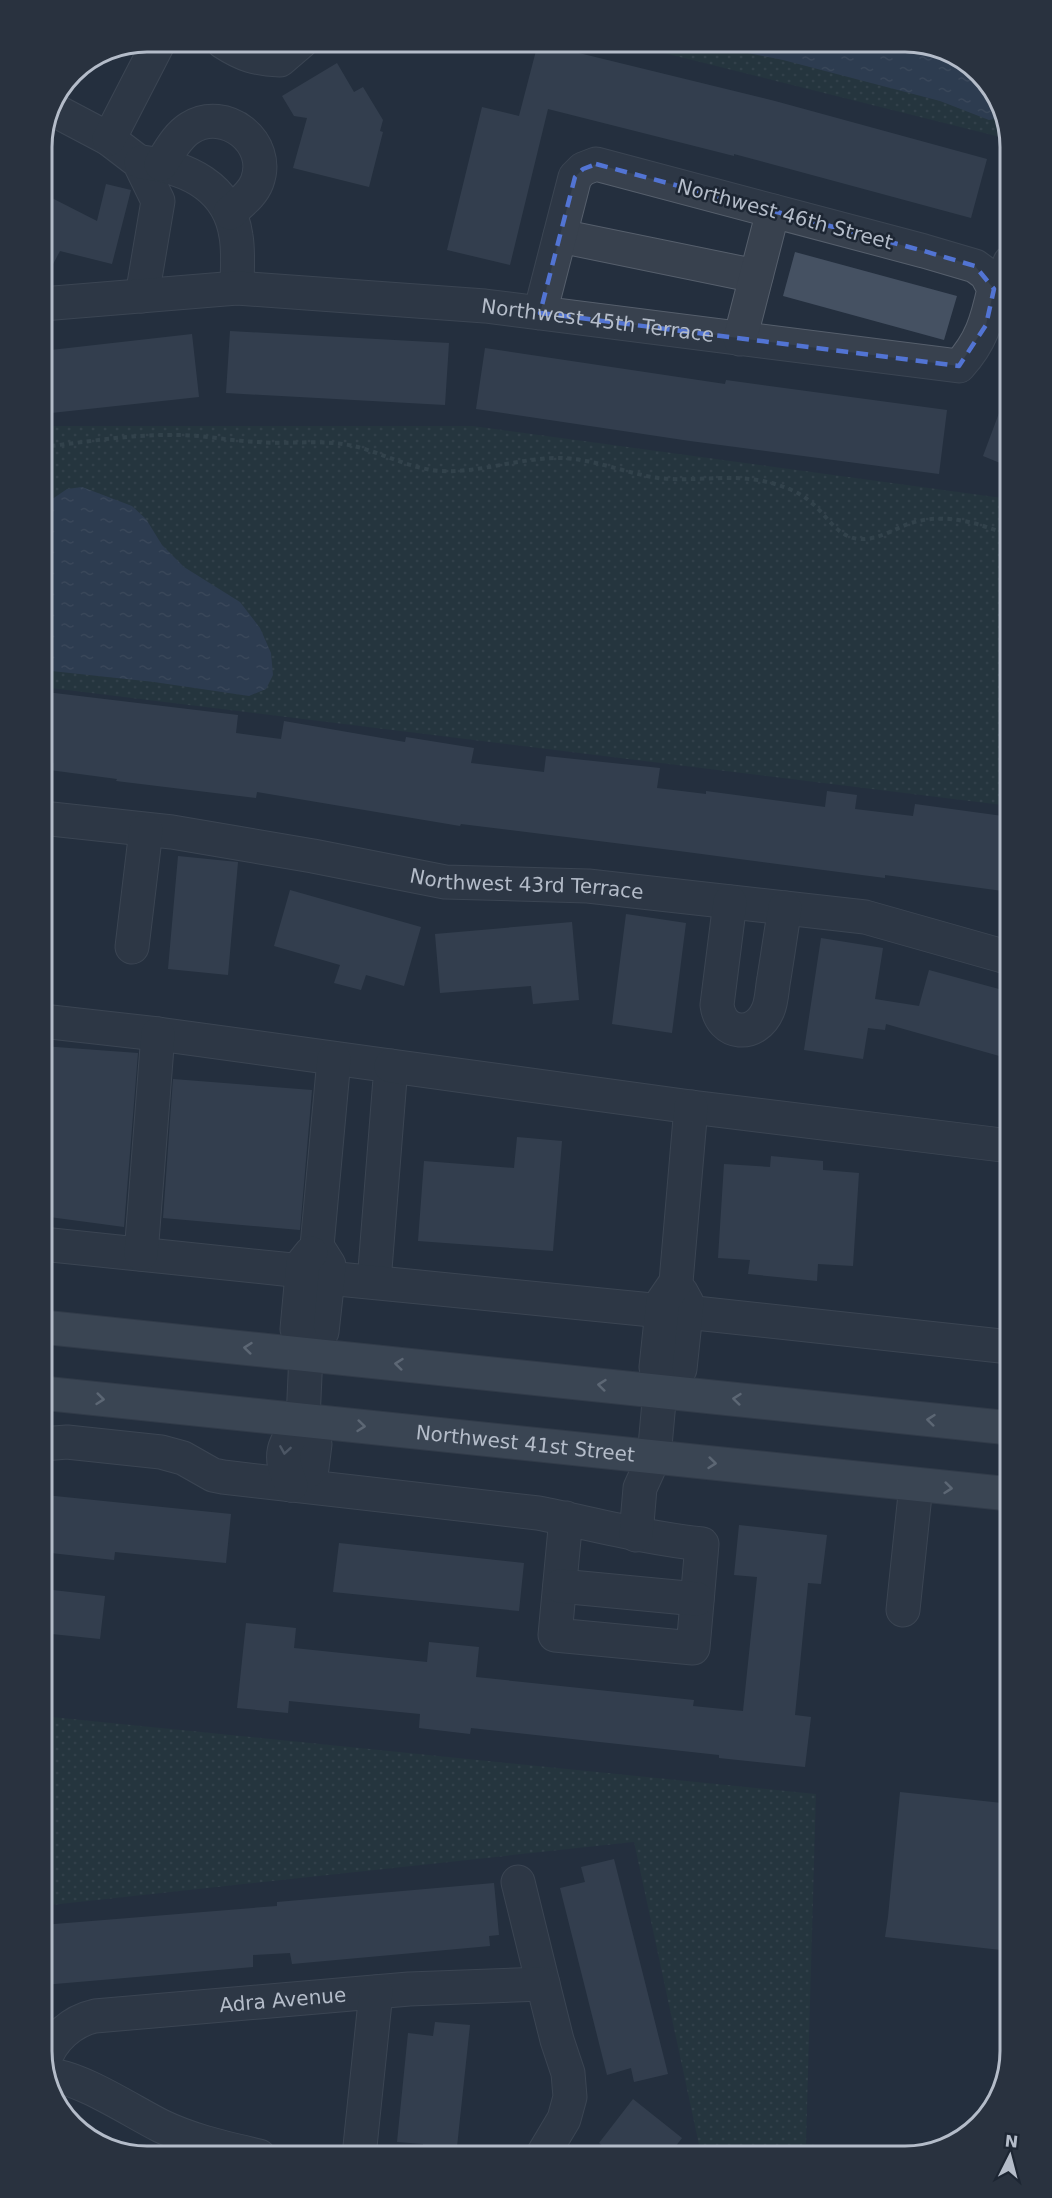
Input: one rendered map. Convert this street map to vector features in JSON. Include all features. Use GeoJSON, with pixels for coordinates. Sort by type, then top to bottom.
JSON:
{"type":"FeatureCollection","features":[{"type":"Feature","properties":{"kind":"main road"},"geometry":{"type":"LineString","coordinates":[[52,1328],[1000,1427]]}},
{"type":"Feature","properties":{"kind":"main road","name":"Northwest 41st Street"},"geometry":{"type":"LineString","coordinates":[[52,1393],[1000,1493]]}},
{"type":"Feature","properties":{"kind":"street"},"geometry":{"type":"LineString","coordinates":[[109,139],[154,52]]}},
{"type":"Feature","properties":{"kind":"street"},"geometry":{"type":"LineString","coordinates":[[240,52],[259,59],[280,60],[289,52]]}},
{"type":"Feature","properties":{"kind":"street"},"geometry":{"type":"LineString","coordinates":[[59,113],[150,163],[184,172],[218,194],[230,213],[236,236],[237,288]]}},
{"type":"Feature","properties":{"kind":"street"},"geometry":{"type":"LineString","coordinates":[[150,163],[190,128],[205,122],[221,121],[236,126],[249,136],[257,150],[260,165],[258,181],[250,195],[230,213]]}},
{"type":"Feature","properties":{"kind":"street"},"geometry":{"type":"LineString","coordinates":[[142,296],[158,201],[150,163]]}},
{"type":"Feature","properties":{"kind":"street","name":"Northwest 46th Street"},"geometry":{"type":"LineString","coordinates":[[560,236],[575,177],[583,169],[596,164],[924,251],[997,275]]}},
{"type":"Feature","properties":{"kind":"street"},"geometry":{"type":"LineString","coordinates":[[740,339],[773,211]]}},
{"type":"Feature","properties":{"kind":"street"},"geometry":{"type":"LineString","coordinates":[[540,313],[560,236],[756,276]]}},
{"type":"Feature","properties":{"kind":"street","name":"Northwest 45th Terrace"},"geometry":{"type":"LineString","coordinates":[[53,303],[237,288],[485,306],[959,366],[973,351],[986,325],[997,275]]}},
{"type":"Feature","properties":{"kind":"street","name":"Northwest 43rd Terrace"},"geometry":{"type":"LineString","coordinates":[[53,819],[146,830],[313,856],[445,882],[588,886],[865,916],[1000,955]]}},
{"type":"Feature","properties":{"kind":"street"},"geometry":{"type":"LineString","coordinates":[[132,947],[146,830]]}},
{"type":"Feature","properties":{"kind":"street"},"geometry":{"type":"LineString","coordinates":[[730,902],[717,1005],[718,1015],[724,1023],[741,1030],[749,1030],[757,1026],[769,1008],[785,908]]}},
{"type":"Feature","properties":{"kind":"street"},"geometry":{"type":"LineString","coordinates":[[53,1022],[158,1034],[690,1107],[1000,1145]]}},
{"type":"Feature","properties":{"kind":"street"},"geometry":{"type":"LineString","coordinates":[[141,1254],[158,1034]]}},
{"type":"Feature","properties":{"kind":"street"},"geometry":{"type":"LineString","coordinates":[[291,1485],[312,1468],[315,1444],[303,1420],[306,1354],[297,1329],[316,1265],[334,1059]]}},
{"type":"Feature","properties":{"kind":"street"},"geometry":{"type":"LineString","coordinates":[[374,1282],[391,1066]]}},
{"type":"Feature","properties":{"kind":"street"},"geometry":{"type":"LineString","coordinates":[[645,1537],[640,1488],[654,1457],[660,1391],[656,1367],[674,1302],[690,1107]]}},
{"type":"Feature","properties":{"kind":"street"},"geometry":{"type":"LineString","coordinates":[[52,1245],[141,1254],[316,1265],[374,1282],[674,1302],[1000,1346]]}},
{"type":"Feature","properties":{"kind":"street"},"geometry":{"type":"LineString","coordinates":[[52,1443],[67,1442],[161,1452],[183,1458],[213,1475],[538,1513],[566,1518],[645,1537],[702,1544],[693,1648],[555,1635],[566,1518]]}},
{"type":"Feature","properties":{"kind":"street"},"geometry":{"type":"LineString","coordinates":[[903,1610],[916,1485]]}},
{"type":"Feature","properties":{"kind":"street"},"geometry":{"type":"LineString","coordinates":[[560,1586],[697,1599]]}},
{"type":"Feature","properties":{"kind":"street"},"geometry":{"type":"LineString","coordinates":[[518,1882],[557,2040],[568,2073],[570,2097],[564,2119],[548,2146]]}},
{"type":"Feature","properties":{"kind":"street","name":"Adra Avenue"},"geometry":{"type":"LineString","coordinates":[[52,2047],[76,2022],[95,2016],[376,1992],[543,1984]]}},
{"type":"Feature","properties":{"kind":"street"},"geometry":{"type":"LineString","coordinates":[[359,2145],[376,1992]]}},
{"type":"Feature","properties":{"kind":"street"},"geometry":{"type":"LineString","coordinates":[[57,2078],[117,2101],[139,2115],[180,2134],[220,2145]]}},
{"type":"Feature","properties":{"kind":"path"},"geometry":{"type":"LineString","coordinates":[[53,446],[128,436],[177,435],[287,444],[334,443],[368,449],[410,465],[439,471],[476,469],[526,460],[557,458],[588,462],[659,478],[690,480],[729,477],[763,481],[793,490],[812,503],[845,536],[861,539],[877,537],[911,523],[936,519],[963,519],[1000,532]]}},
{"type":"Feature","properties":{"kind":"highlighted area"},"geometry":{"type":"Polygon","coordinates":[[[596,164],[975,266],[994,289],[986,325],[959,366],[540,313],[575,177],[583,169],[596,164]]]}},
{"type":"Feature","properties":{"kind":"green space"},"geometry":{"type":"Polygon","coordinates":[[[663,53],[923,54],[947,62],[976,85],[992,111],[999,137],[663,53]]]}},
{"type":"Feature","properties":{"kind":"green space"},"geometry":{"type":"Polygon","coordinates":[[[53,426],[473,426],[1000,498],[1000,805],[53,688],[53,426]]]}},
{"type":"Feature","properties":{"kind":"green space"},"geometry":{"type":"Polygon","coordinates":[[[52,1717],[816,1794],[806,2144],[824,2146],[698,2146],[634,1842],[52,1905],[52,1717]]]}},
{"type":"Feature","properties":{"kind":"water"},"geometry":{"type":"Polygon","coordinates":[[[746,53],[923,54],[947,62],[967,76],[984,95],[995,119],[989,120],[940,101],[783,60],[746,53]]]}},
{"type":"Feature","properties":{"kind":"water"},"geometry":{"type":"Polygon","coordinates":[[[82,487],[132,506],[146,519],[162,545],[184,567],[240,602],[260,628],[271,653],[273,675],[266,689],[249,696],[154,682],[53,671],[53,499],[67,489],[82,487]]]}},
{"type":"Feature","properties":{"kind":"building"},"geometry":{"type":"Polygon","coordinates":[[[536,53],[577,53],[775,101],[987,159],[971,218],[734,154],[734,156],[548,109],[510,265],[447,250],[482,107],[519,116],[536,53]]]}},
{"type":"Feature","properties":{"kind":"building"},"geometry":{"type":"Polygon","coordinates":[[[337,63],[354,92],[363,87],[383,120],[380,131],[383,132],[369,187],[293,168],[307,118],[294,116],[282,96],[337,63]]]}},
{"type":"Feature","properties":{"kind":"building"},"geometry":{"type":"Polygon","coordinates":[[[106,184],[131,190],[112,264],[60,251],[53,264],[53,199],[97,221],[106,184]]]}},
{"type":"Feature","properties":{"kind":"building"},"geometry":{"type":"Polygon","coordinates":[[[795,252],[957,296],[944,340],[783,296],[795,252]]]}},
{"type":"Feature","properties":{"kind":"building"},"geometry":{"type":"Polygon","coordinates":[[[230,331],[449,343],[445,405],[226,393],[230,331]]]}},
{"type":"Feature","properties":{"kind":"building"},"geometry":{"type":"Polygon","coordinates":[[[192,334],[199,397],[53,413],[53,350],[192,334]]]}},
{"type":"Feature","properties":{"kind":"building"},"geometry":{"type":"Polygon","coordinates":[[[485,348],[725,384],[726,380],[947,410],[939,474],[690,441],[476,409],[485,348]]]}},
{"type":"Feature","properties":{"kind":"building"},"geometry":{"type":"Polygon","coordinates":[[[1000,410],[1000,463],[983,456],[1000,410]]]}},
{"type":"Feature","properties":{"kind":"building"},"geometry":{"type":"Polygon","coordinates":[[[53,693],[238,715],[236,733],[281,739],[284,721],[405,742],[406,737],[474,748],[471,763],[544,772],[546,756],[660,768],[657,788],[706,794],[706,791],[825,807],[827,791],[857,795],[855,809],[913,816],[915,804],[1000,816],[1000,891],[461,824],[460,826],[257,792],[256,798],[116,781],[117,779],[53,770],[53,693]]]}},
{"type":"Feature","properties":{"kind":"building"},"geometry":{"type":"Polygon","coordinates":[[[178,856],[238,862],[228,975],[168,969],[178,856]]]}},
{"type":"Feature","properties":{"kind":"building"},"geometry":{"type":"Polygon","coordinates":[[[290,890],[421,927],[404,986],[366,975],[361,990],[334,983],[340,965],[274,946],[290,890]]]}},
{"type":"Feature","properties":{"kind":"building"},"geometry":{"type":"Polygon","coordinates":[[[626,914],[686,923],[672,1033],[612,1024],[626,914]]]}},
{"type":"Feature","properties":{"kind":"building"},"geometry":{"type":"Polygon","coordinates":[[[572,922],[579,1000],[533,1004],[531,986],[440,993],[435,934],[572,922]]]}},
{"type":"Feature","properties":{"kind":"building"},"geometry":{"type":"Polygon","coordinates":[[[821,938],[883,948],[875,999],[919,1006],[929,970],[1000,989],[1000,1056],[886,1024],[885,1030],[868,1028],[863,1059],[804,1050],[821,938]]]}},
{"type":"Feature","properties":{"kind":"building"},"geometry":{"type":"Polygon","coordinates":[[[53,1047],[138,1053],[124,1227],[52,1217],[53,1047]]]}},
{"type":"Feature","properties":{"kind":"building"},"geometry":{"type":"Polygon","coordinates":[[[173,1079],[312,1090],[300,1230],[163,1218],[173,1079]]]}},
{"type":"Feature","properties":{"kind":"building"},"geometry":{"type":"Polygon","coordinates":[[[517,1137],[562,1141],[553,1251],[418,1241],[424,1161],[514,1168],[517,1137]]]}},
{"type":"Feature","properties":{"kind":"building"},"geometry":{"type":"Polygon","coordinates":[[[771,1156],[823,1161],[823,1170],[859,1173],[853,1266],[818,1264],[817,1281],[748,1274],[750,1260],[718,1258],[724,1164],[770,1167],[771,1156]]]}},
{"type":"Feature","properties":{"kind":"building"},"geometry":{"type":"Polygon","coordinates":[[[52,1496],[231,1514],[226,1563],[115,1552],[114,1560],[52,1553],[52,1496]]]}},
{"type":"Feature","properties":{"kind":"building"},"geometry":{"type":"Polygon","coordinates":[[[739,1525],[827,1535],[821,1584],[808,1583],[795,1715],[811,1717],[805,1767],[719,1758],[719,1755],[471,1728],[470,1734],[419,1728],[420,1714],[289,1701],[288,1713],[237,1708],[246,1623],[296,1628],[294,1648],[427,1662],[429,1642],[479,1647],[476,1677],[694,1700],[693,1706],[743,1711],[757,1577],[734,1575],[739,1525]]]}},
{"type":"Feature","properties":{"kind":"building"},"geometry":{"type":"Polygon","coordinates":[[[339,1543],[524,1563],[519,1611],[333,1592],[339,1543]]]}},
{"type":"Feature","properties":{"kind":"building"},"geometry":{"type":"Polygon","coordinates":[[[52,1590],[105,1596],[100,1639],[52,1634],[52,1590]]]}},
{"type":"Feature","properties":{"kind":"building"},"geometry":{"type":"Polygon","coordinates":[[[900,1792],[1000,1803],[1000,1950],[885,1937],[900,1792]]]}},
{"type":"Feature","properties":{"kind":"building"},"geometry":{"type":"Polygon","coordinates":[[[614,1859],[668,2074],[634,2082],[631,2068],[607,2075],[560,1888],[585,1882],[581,1867],[614,1859]]]}},
{"type":"Feature","properties":{"kind":"building"},"geometry":{"type":"Polygon","coordinates":[[[494,1883],[499,1935],[489,1936],[490,1946],[292,1964],[290,1953],[253,1955],[253,1967],[52,1984],[52,1924],[277,1906],[277,1902],[494,1883]]]}},
{"type":"Feature","properties":{"kind":"building"},"geometry":{"type":"Polygon","coordinates":[[[435,2022],[470,2025],[457,2145],[423,2145],[397,2142],[408,2033],[433,2036],[435,2022]]]}},
{"type":"Feature","properties":{"kind":"building"},"geometry":{"type":"Polygon","coordinates":[[[633,2099],[682,2138],[676,2146],[602,2146],[599,2143],[633,2099]]]}}]}
